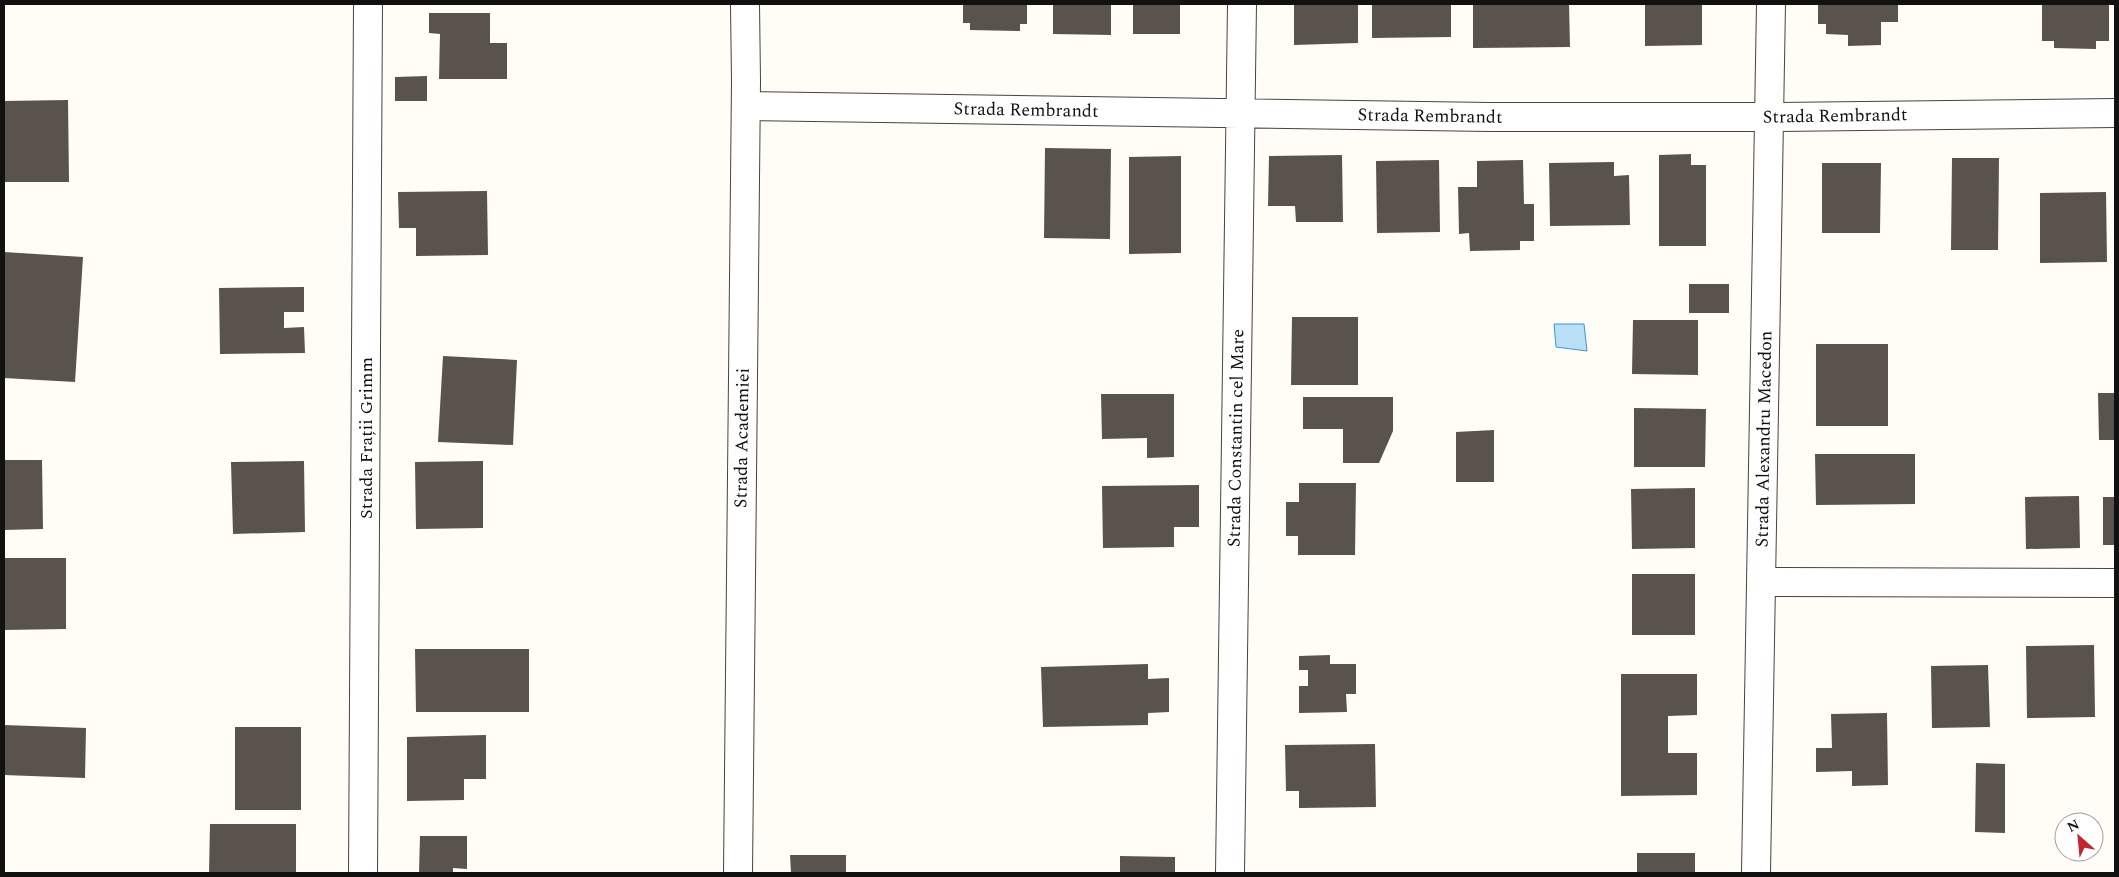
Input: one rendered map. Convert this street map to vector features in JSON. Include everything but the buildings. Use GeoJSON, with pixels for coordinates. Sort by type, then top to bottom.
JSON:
{"type":"FeatureCollection","features":[{"type":"Feature","properties":{"kind":"street","name":"Strada Frații Grimm"},"geometry":{"type":"LineString","coordinates":[[364,873],[368,4]]}},
{"type":"Feature","properties":{"kind":"street","name":"Strada Academiei"},"geometry":{"type":"LineString","coordinates":[[738,873],[746,106],[745,4]]}},
{"type":"Feature","properties":{"kind":"street","name":"Strada Constantin cel Mare"},"geometry":{"type":"LineString","coordinates":[[1230,873],[1242,4]]}},
{"type":"Feature","properties":{"kind":"street","name":"Strada Alexandru Macedon"},"geometry":{"type":"LineString","coordinates":[[1756,873],[1771,4]]}},
{"type":"Feature","properties":{"kind":"street","name":"Strada Rembrandt"},"geometry":{"type":"LineString","coordinates":[[746,106],[1490,117],[1770,117],[2115,113]]}},
{"type":"Feature","properties":{"kind":"street"},"geometry":{"type":"LineString","coordinates":[[1762,582],[2115,583]]}},
{"type":"Feature","properties":{"kind":"water"},"geometry":{"type":"Polygon","coordinates":[[[1554,324],[1584,324],[1587,351],[1556,347],[1554,324]]]}}]}
